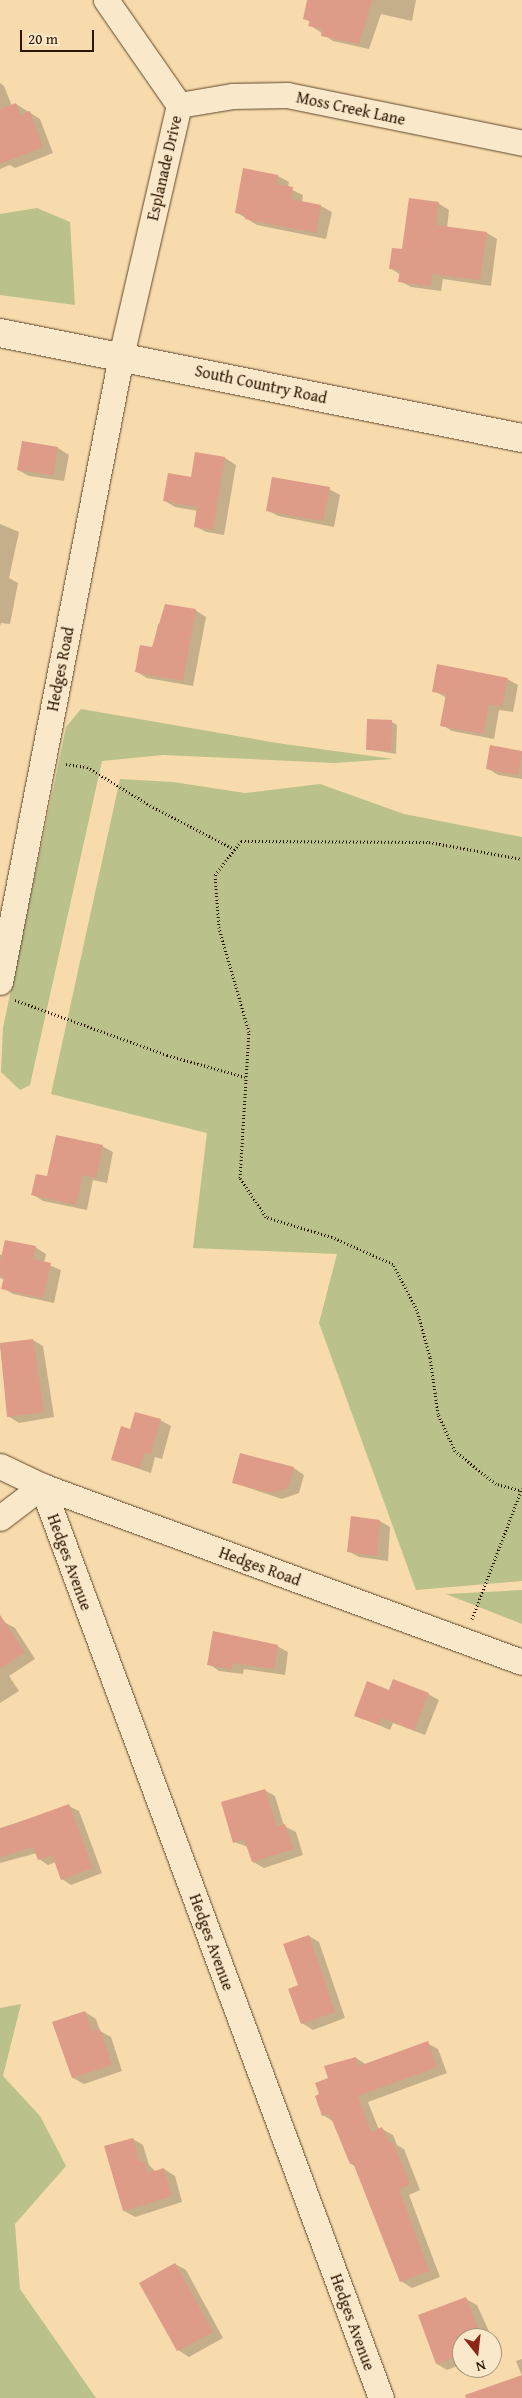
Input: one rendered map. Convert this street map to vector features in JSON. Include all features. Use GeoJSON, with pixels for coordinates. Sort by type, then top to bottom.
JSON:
{"type":"FeatureCollection","features":[{"type":"Feature","properties":{"kind":"main road","name":"South Country Road"},"geometry":{"type":"LineString","coordinates":[[0,333],[522,438]]}},
{"type":"Feature","properties":{"kind":"street","name":"Esplanade Drive"},"geometry":{"type":"LineString","coordinates":[[106,0],[179,105],[121,356]]}},
{"type":"Feature","properties":{"kind":"street","name":"Moss Creek Lane"},"geometry":{"type":"LineString","coordinates":[[179,105],[233,96],[287,95],[522,143]]}},
{"type":"Feature","properties":{"kind":"street","name":"Hedges Road"},"geometry":{"type":"LineString","coordinates":[[5,990],[43,759],[121,356]]}},
{"type":"Feature","properties":{"kind":"street","name":"Hedges Road"},"geometry":{"type":"LineString","coordinates":[[0,1466],[42,1486],[522,1662]]}},
{"type":"Feature","properties":{"kind":"street"},"geometry":{"type":"LineString","coordinates":[[0,1518],[42,1486]]}},
{"type":"Feature","properties":{"kind":"street","name":"Hedges Avenue"},"geometry":{"type":"LineString","coordinates":[[42,1486],[381,2398]]}},
{"type":"Feature","properties":{"kind":"path"},"geometry":{"type":"LineString","coordinates":[[43,759],[87,768],[153,807],[234,849]]}},
{"type":"Feature","properties":{"kind":"path"},"geometry":{"type":"LineString","coordinates":[[464,1640],[521,1489],[496,1484],[455,1451],[438,1414],[430,1357],[417,1310],[393,1264],[332,1238],[266,1217],[240,1178],[249,1032],[219,928],[215,875],[240,840],[429,842],[522,858]]}},
{"type":"Feature","properties":{"kind":"path"},"geometry":{"type":"LineString","coordinates":[[5,990],[167,1054],[245,1077]]}},
{"type":"Feature","properties":{"kind":"green space"},"geometry":{"type":"Polygon","coordinates":[[[37,208],[70,222],[75,305],[0,295],[0,214],[37,208]]]}},
{"type":"Feature","properties":{"kind":"green space"},"geometry":{"type":"Polygon","coordinates":[[[81,709],[277,743],[393,759],[334,763],[163,755],[102,761],[30,1085],[20,1090],[1,1072],[3,1028],[66,727],[81,709]]]}},
{"type":"Feature","properties":{"kind":"green space"},"geometry":{"type":"Polygon","coordinates":[[[120,779],[173,782],[245,793],[320,784],[404,814],[522,837],[522,1581],[416,1590],[319,1323],[337,1254],[193,1248],[207,1133],[51,1094],[120,779]]]}},
{"type":"Feature","properties":{"kind":"green space"},"geometry":{"type":"Polygon","coordinates":[[[522,1590],[522,1624],[446,1594],[522,1590]]]}},
{"type":"Feature","properties":{"kind":"green space"},"geometry":{"type":"Polygon","coordinates":[[[21,2004],[3,2076],[40,2116],[66,2166],[15,2224],[20,2289],[96,2398],[0,2398],[0,2008],[21,2004]]]}},
{"type":"Feature","properties":{"kind":"building"},"geometry":{"type":"Polygon","coordinates":[[[307,0],[372,0],[359,44],[321,36],[322,29],[308,26],[310,21],[303,19],[307,0]]]}},
{"type":"Feature","properties":{"kind":"building"},"geometry":{"type":"Polygon","coordinates":[[[16,103],[20,115],[30,111],[43,147],[0,164],[0,109],[16,103]]]}},
{"type":"Feature","properties":{"kind":"building"},"geometry":{"type":"Polygon","coordinates":[[[243,168],[278,175],[277,184],[293,187],[291,199],[321,205],[316,233],[245,219],[246,215],[235,213],[243,168]]]}},
{"type":"Feature","properties":{"kind":"building"},"geometry":{"type":"Polygon","coordinates":[[[409,198],[439,202],[436,225],[487,232],[480,280],[432,274],[431,286],[398,282],[400,270],[389,269],[392,248],[402,249],[409,198]]]}},
{"type":"Feature","properties":{"kind":"building"},"geometry":{"type":"Polygon","coordinates":[[[22,441],[58,447],[53,475],[17,470],[22,441]]]}},
{"type":"Feature","properties":{"kind":"building"},"geometry":{"type":"Polygon","coordinates":[[[195,452],[225,457],[213,530],[194,527],[197,507],[163,501],[168,473],[191,477],[195,452]]]}},
{"type":"Feature","properties":{"kind":"building"},"geometry":{"type":"Polygon","coordinates":[[[272,477],[330,487],[323,521],[266,511],[272,477]]]}},
{"type":"Feature","properties":{"kind":"building"},"geometry":{"type":"Polygon","coordinates":[[[165,604],[196,609],[183,681],[135,672],[140,645],[152,647],[165,604]]]}},
{"type":"Feature","properties":{"kind":"building"},"geometry":{"type":"Polygon","coordinates":[[[437,664],[508,678],[502,707],[489,704],[483,734],[440,726],[446,694],[432,692],[437,664]]]}},
{"type":"Feature","properties":{"kind":"building"},"geometry":{"type":"Polygon","coordinates":[[[367,719],[392,720],[391,751],[366,750],[367,719]]]}},
{"type":"Feature","properties":{"kind":"building"},"geometry":{"type":"Polygon","coordinates":[[[490,745],[522,751],[518,775],[486,769],[490,745]]]}},
{"type":"Feature","properties":{"kind":"building"},"geometry":{"type":"Polygon","coordinates":[[[56,1135],[103,1145],[96,1178],[83,1175],[76,1205],[31,1195],[36,1174],[47,1176],[56,1135]]]}},
{"type":"Feature","properties":{"kind":"building"},"geometry":{"type":"Polygon","coordinates":[[[5,1240],[36,1246],[33,1259],[51,1263],[43,1298],[1,1289],[4,1277],[0,1276],[0,1262],[5,1240]]]}},
{"type":"Feature","properties":{"kind":"building"},"geometry":{"type":"Polygon","coordinates":[[[33,1339],[44,1412],[7,1417],[0,1343],[33,1339]]]}},
{"type":"Feature","properties":{"kind":"building"},"geometry":{"type":"Polygon","coordinates":[[[135,1412],[161,1419],[151,1454],[145,1452],[140,1468],[111,1460],[121,1426],[130,1429],[135,1412]]]}},
{"type":"Feature","properties":{"kind":"building"},"geometry":{"type":"Polygon","coordinates":[[[240,1453],[294,1467],[288,1488],[270,1493],[232,1483],[240,1453]]]}},
{"type":"Feature","properties":{"kind":"building"},"geometry":{"type":"Polygon","coordinates":[[[351,1516],[380,1520],[377,1556],[347,1552],[351,1516]]]}},
{"type":"Feature","properties":{"kind":"building"},"geometry":{"type":"Polygon","coordinates":[[[0,1615],[25,1652],[0,1669],[0,1615]]]}},
{"type":"Feature","properties":{"kind":"building"},"geometry":{"type":"Polygon","coordinates":[[[213,1631],[278,1645],[274,1669],[233,1663],[232,1669],[207,1665],[213,1631]]]}},
{"type":"Feature","properties":{"kind":"building"},"geometry":{"type":"Polygon","coordinates":[[[393,1679],[429,1693],[414,1730],[382,1718],[379,1725],[354,1716],[367,1681],[389,1690],[393,1679]]]}},
{"type":"Feature","properties":{"kind":"building"},"geometry":{"type":"Polygon","coordinates":[[[265,1789],[277,1827],[285,1824],[293,1849],[252,1862],[244,1839],[233,1843],[221,1802],[265,1789]]]}},
{"type":"Feature","properties":{"kind":"building"},"geometry":{"type":"Polygon","coordinates":[[[69,1804],[93,1868],[61,1880],[52,1855],[38,1860],[33,1847],[0,1857],[0,1829],[69,1804]]]}},
{"type":"Feature","properties":{"kind":"building"},"geometry":{"type":"Polygon","coordinates":[[[309,1935],[335,2012],[301,2024],[288,1989],[298,1985],[283,1944],[309,1935]]]}},
{"type":"Feature","properties":{"kind":"building"},"geometry":{"type":"Polygon","coordinates":[[[85,2011],[92,2032],[100,2029],[112,2065],[72,2078],[52,2022],[85,2011]]]}},
{"type":"Feature","properties":{"kind":"building"},"geometry":{"type":"Polygon","coordinates":[[[428,2041],[437,2067],[358,2096],[371,2132],[382,2127],[389,2143],[393,2142],[410,2184],[399,2189],[429,2271],[400,2282],[353,2163],[350,2164],[329,2113],[322,2116],[315,2096],[319,2094],[315,2083],[328,2078],[324,2066],[356,2057],[359,2066],[428,2041]]]}},
{"type":"Feature","properties":{"kind":"building"},"geometry":{"type":"Polygon","coordinates":[[[133,2138],[140,2162],[144,2161],[148,2173],[164,2168],[172,2196],[123,2211],[104,2146],[133,2138]]]}},
{"type":"Feature","properties":{"kind":"building"},"geometry":{"type":"Polygon","coordinates":[[[175,2263],[213,2332],[177,2351],[139,2283],[175,2263]]]}},
{"type":"Feature","properties":{"kind":"building"},"geometry":{"type":"Polygon","coordinates":[[[466,2297],[478,2328],[452,2328],[452,2358],[436,2364],[418,2315],[466,2297]]]}},
{"type":"Feature","properties":{"kind":"building"},"geometry":{"type":"Polygon","coordinates":[[[522,2375],[522,2398],[466,2398],[465,2395],[522,2375]]]}}]}
